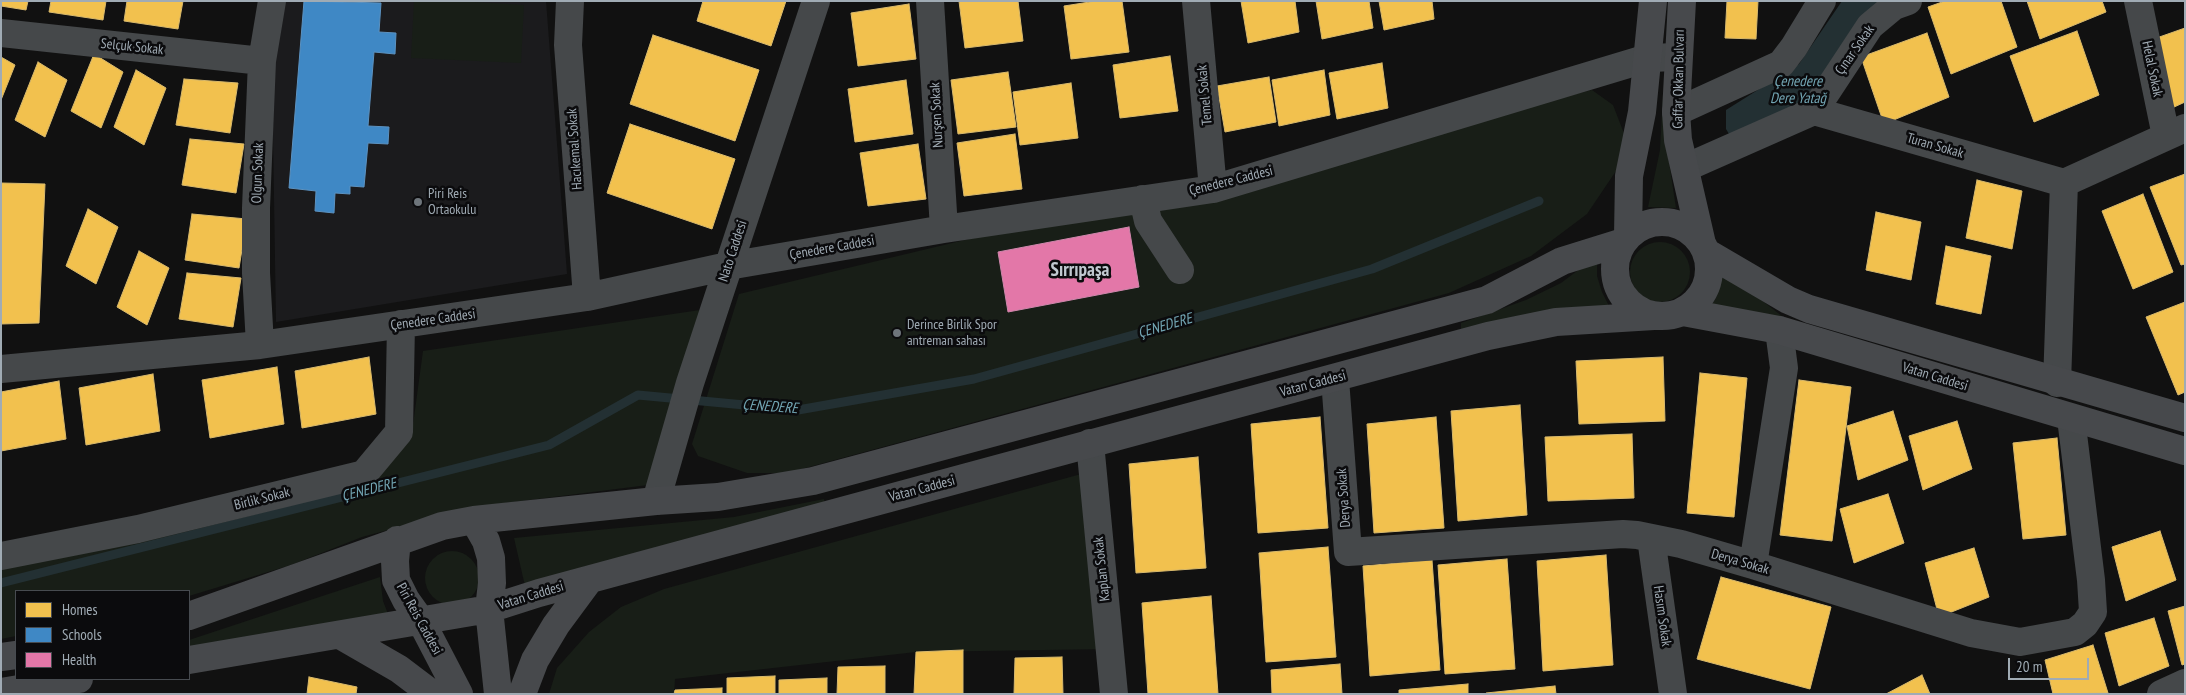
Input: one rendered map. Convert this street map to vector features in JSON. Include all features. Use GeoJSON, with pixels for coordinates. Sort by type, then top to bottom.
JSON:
{"type":"FeatureCollection","features":[{"type":"Feature","properties":{"kind":"main road"},"geometry":{"type":"LineString","coordinates":[[1653,1],[1642,112],[1629,176],[1625,239],[1616,257],[1615,273],[1618,288],[1627,301],[1639,311],[1654,316]]}},
{"type":"Feature","properties":{"kind":"main road","name":"Gaffar Okkan Bulvarı"},"geometry":{"type":"LineString","coordinates":[[1682,1],[1676,112],[1678,140],[1704,248]]}},
{"type":"Feature","properties":{"kind":"main road","name":"Vatan Caddesi"},"geometry":{"type":"LineString","coordinates":[[190,616],[397,540],[442,526],[474,520],[656,502],[718,498],[813,481],[1085,409],[1487,300],[1562,261],[1625,239],[1639,228],[1653,223],[1667,222],[1680,226],[1692,233],[1704,248],[1788,300],[1809,309],[2057,383],[2180,414]]}},
{"type":"Feature","properties":{"kind":"main road"},"geometry":{"type":"LineString","coordinates":[[1683,312],[1694,304],[1703,292],[1708,279],[1709,265],[1704,248]]}},
{"type":"Feature","properties":{"kind":"main road","name":"Vatan Caddesi"},"geometry":{"type":"LineString","coordinates":[[190,660],[489,610],[539,593],[590,579],[1090,443],[1335,379],[1488,336],[1590,319],[1669,316],[1683,312],[1779,330],[2185,451]]}},
{"type":"Feature","properties":{"kind":"main road"},"geometry":{"type":"LineString","coordinates":[[474,520],[486,541],[491,558],[492,583],[489,610],[498,694]]}},
{"type":"Feature","properties":{"kind":"main road","name":"Piri Reis Caddesi"},"geometry":{"type":"LineString","coordinates":[[397,540],[396,580],[406,600],[421,621],[459,694]]}},
{"type":"Feature","properties":{"kind":"main road"},"geometry":{"type":"LineString","coordinates":[[522,694],[535,660],[556,625],[590,579]]}},
{"type":"Feature","properties":{"kind":"main road"},"geometry":{"type":"LineString","coordinates":[[340,635],[399,668],[432,694]]}},
{"type":"Feature","properties":{"kind":"main road"},"geometry":{"type":"LineString","coordinates":[[1,658],[15,655]]}},
{"type":"Feature","properties":{"kind":"main road"},"geometry":{"type":"LineString","coordinates":[[1,692],[73,680]]}},
{"type":"Feature","properties":{"kind":"street","name":"Olgun Sokak"},"geometry":{"type":"LineString","coordinates":[[260,345],[256,208],[262,61],[272,1]]}},
{"type":"Feature","properties":{"kind":"street","name":"Hacıkemal Sokak"},"geometry":{"type":"LineString","coordinates":[[570,1],[563,106],[586,297]]}},
{"type":"Feature","properties":{"kind":"street","name":"Nato Caddesi"},"geometry":{"type":"LineString","coordinates":[[656,502],[690,383],[816,1]]}},
{"type":"Feature","properties":{"kind":"street","name":"Nurşen Sokak"},"geometry":{"type":"LineString","coordinates":[[930,1],[944,229]]}},
{"type":"Feature","properties":{"kind":"street","name":"Temel Sokak"},"geometry":{"type":"LineString","coordinates":[[1196,1],[1213,188]]}},
{"type":"Feature","properties":{"kind":"street"},"geometry":{"type":"LineString","coordinates":[[1676,112],[1781,64],[1794,47],[1822,1]]}},
{"type":"Feature","properties":{"kind":"street","name":"Çınar Sokak"},"geometry":{"type":"LineString","coordinates":[[1814,111],[1870,26],[1894,6],[1908,1]]}},
{"type":"Feature","properties":{"kind":"street","name":"Helal Sokak"},"geometry":{"type":"LineString","coordinates":[[2138,1],[2176,132]]}},
{"type":"Feature","properties":{"kind":"street","name":"Selçuk Sokak"},"geometry":{"type":"LineString","coordinates":[[1,33],[262,61]]}},
{"type":"Feature","properties":{"kind":"street","name":"Çenedere Caddesi"},"geometry":{"type":"LineString","coordinates":[[1,369],[260,345],[586,297],[728,266],[944,229],[1213,188],[1648,58],[1678,57]]}},
{"type":"Feature","properties":{"kind":"street"},"geometry":{"type":"LineString","coordinates":[[1685,168],[1814,111]]}},
{"type":"Feature","properties":{"kind":"street","name":"Turan Sokak"},"geometry":{"type":"LineString","coordinates":[[1814,111],[2064,183]]}},
{"type":"Feature","properties":{"kind":"street"},"geometry":{"type":"LineString","coordinates":[[2057,383],[2064,183],[2176,132]]}},
{"type":"Feature","properties":{"kind":"street"},"geometry":{"type":"LineString","coordinates":[[1143,200],[1148,222],[1180,270]]}},
{"type":"Feature","properties":{"kind":"street","name":"Birlik Sokak"},"geometry":{"type":"LineString","coordinates":[[1,556],[138,529],[364,474],[400,432],[401,324]]}},
{"type":"Feature","properties":{"kind":"street"},"geometry":{"type":"LineString","coordinates":[[1753,565],[1784,368],[1779,330]]}},
{"type":"Feature","properties":{"kind":"street","name":"Derya Sokak"},"geometry":{"type":"LineString","coordinates":[[1335,379],[1348,552],[1623,534],[1651,538],[1753,565],[1971,633],[2005,641],[2035,640],[2075,632],[2085,624],[2093,612],[2091,580],[2071,418]]}},
{"type":"Feature","properties":{"kind":"street","name":"Kaplan Sokak"},"geometry":{"type":"LineString","coordinates":[[1090,443],[1114,694]]}},
{"type":"Feature","properties":{"kind":"street","name":"Hasım Sokak"},"geometry":{"type":"LineString","coordinates":[[1651,538],[1672,694]]}},
{"type":"Feature","properties":{"kind":"street"},"geometry":{"type":"LineString","coordinates":[[2161,694],[2185,683]]}},
{"type":"Feature","properties":{"kind":"shaded area","name":"Piri Reis Ortaokulu"},"geometry":{"type":"Polygon","coordinates":[[[284,1],[546,1],[567,274],[276,322],[272,71],[284,1]]]}},
{"type":"Feature","properties":{"kind":"shaded area"},"geometry":{"type":"Polygon","coordinates":[[[414,1],[459,1],[524,5],[521,63],[411,58],[414,1]]]}},
{"type":"Feature","properties":{"kind":"shaded area"},"geometry":{"type":"Polygon","coordinates":[[[1592,90],[1613,105],[1625,136],[1618,168],[1587,214],[1531,256],[1449,293],[787,473],[747,473],[698,456],[692,444],[739,294],[1592,90]]]}},
{"type":"Feature","properties":{"kind":"shaded area"},"geometry":{"type":"Polygon","coordinates":[[[1663,93],[1669,95],[1667,149],[1676,208],[1648,207],[1660,150],[1663,93]]]}},
{"type":"Feature","properties":{"kind":"shaded area"},"geometry":{"type":"Polygon","coordinates":[[[1660,242],[1676,247],[1681,251],[1685,256],[1690,272],[1685,288],[1681,293],[1676,297],[1660,302],[1644,297],[1639,293],[1635,288],[1630,272],[1635,256],[1639,251],[1644,247],[1660,242]]]}},
{"type":"Feature","properties":{"kind":"shaded area"},"geometry":{"type":"Polygon","coordinates":[[[1597,256],[1597,276],[1609,306],[1461,330],[1461,323],[1526,300],[1561,283],[1597,256]]]}},
{"type":"Feature","properties":{"kind":"shaded area"},"geometry":{"type":"Polygon","coordinates":[[[1721,266],[1801,331],[1707,310],[1716,298],[1721,266]]]}},
{"type":"Feature","properties":{"kind":"shaded area"},"geometry":{"type":"Polygon","coordinates":[[[700,310],[648,485],[474,507],[362,537],[291,565],[190,596],[190,590],[15,590],[15,636],[1,639],[1,565],[379,475],[412,432],[423,351],[700,310]]]}},
{"type":"Feature","properties":{"kind":"shaded area"},"geometry":{"type":"Polygon","coordinates":[[[1092,471],[1109,649],[916,652],[675,679],[674,694],[549,694],[557,668],[589,632],[621,607],[664,589],[1092,471]]]}},
{"type":"Feature","properties":{"kind":"shaded area"},"geometry":{"type":"Polygon","coordinates":[[[824,499],[826,510],[525,586],[514,538],[734,517],[824,499]]]}},
{"type":"Feature","properties":{"kind":"shaded area"},"geometry":{"type":"Polygon","coordinates":[[[452,551],[462,553],[471,559],[477,568],[479,578],[477,588],[471,597],[462,603],[452,605],[442,603],[433,597],[427,588],[425,578],[427,568],[433,559],[442,553],[452,551]]]}},
{"type":"Feature","properties":{"kind":"shaded area"},"geometry":{"type":"Polygon","coordinates":[[[380,577],[383,601],[390,619],[190,654],[190,640],[380,577]]]}},
{"type":"Feature","properties":{"kind":"water","name":"Çenedere Dere Yatağ"},"geometry":{"type":"Polygon","coordinates":[[[1842,1],[1881,1],[1812,108],[1732,139],[1726,129],[1726,110],[1799,64],[1842,1]]]}},
{"type":"Feature","properties":{"kind":"building: Homes"},"geometry":{"type":"Polygon","coordinates":[[[1,1],[28,1],[26,10],[1,6],[1,1]]]}},
{"type":"Feature","properties":{"kind":"building: Homes"},"geometry":{"type":"Polygon","coordinates":[[[51,1],[106,1],[103,20],[49,12],[51,1]]]}},
{"type":"Feature","properties":{"kind":"building: Homes"},"geometry":{"type":"Polygon","coordinates":[[[127,1],[183,1],[178,29],[124,21],[127,1]]]}},
{"type":"Feature","properties":{"kind":"building: Homes"},"geometry":{"type":"Polygon","coordinates":[[[703,1],[786,1],[771,46],[697,21],[703,1]]]}},
{"type":"Feature","properties":{"kind":"building: Homes"},"geometry":{"type":"Polygon","coordinates":[[[959,1],[1018,1],[1023,41],[965,48],[959,1]]]}},
{"type":"Feature","properties":{"kind":"building: Homes"},"geometry":{"type":"Polygon","coordinates":[[[1096,1],[1122,1],[1129,52],[1071,59],[1064,6],[1096,1]]]}},
{"type":"Feature","properties":{"kind":"building: Homes"},"geometry":{"type":"Polygon","coordinates":[[[1241,1],[1295,1],[1299,32],[1248,43],[1241,1]]]}},
{"type":"Feature","properties":{"kind":"building: Homes"},"geometry":{"type":"Polygon","coordinates":[[[1316,1],[1369,1],[1373,28],[1322,39],[1316,1]]]}},
{"type":"Feature","properties":{"kind":"building: Homes"},"geometry":{"type":"Polygon","coordinates":[[[1379,1],[1432,1],[1434,19],[1384,30],[1379,1]]]}},
{"type":"Feature","properties":{"kind":"building: Homes"},"geometry":{"type":"Polygon","coordinates":[[[1727,1],[1758,1],[1756,39],[1725,38],[1727,1]]]}},
{"type":"Feature","properties":{"kind":"building: Homes"},"geometry":{"type":"Polygon","coordinates":[[[1945,1],[2001,1],[2017,47],[1951,74],[1928,7],[1945,1]]]}},
{"type":"Feature","properties":{"kind":"building: Homes"},"geometry":{"type":"Polygon","coordinates":[[[2027,1],[2102,1],[2106,12],[2040,39],[2027,1]]]}},
{"type":"Feature","properties":{"kind":"building: Homes"},"geometry":{"type":"Polygon","coordinates":[[[909,4],[916,59],[858,66],[851,13],[909,4]]]}},
{"type":"Feature","properties":{"kind":"building: Homes"},"geometry":{"type":"Polygon","coordinates":[[[2185,28],[2185,102],[2172,108],[2148,41],[2185,28]]]}},
{"type":"Feature","properties":{"kind":"building: Homes"},"geometry":{"type":"Polygon","coordinates":[[[2077,31],[2099,95],[2034,122],[2010,56],[2077,31]]]}},
{"type":"Feature","properties":{"kind":"building: Homes"},"geometry":{"type":"Polygon","coordinates":[[[1927,33],[1949,97],[1884,124],[1861,57],[1927,33]]]}},
{"type":"Feature","properties":{"kind":"building: Homes"},"geometry":{"type":"Polygon","coordinates":[[[653,35],[759,70],[735,141],[630,104],[653,35]]]}},
{"type":"Feature","properties":{"kind":"building: Homes"},"geometry":{"type":"Polygon","coordinates":[[[94,54],[123,72],[101,128],[71,111],[94,54]]]}},
{"type":"Feature","properties":{"kind":"building: Homes"},"geometry":{"type":"Polygon","coordinates":[[[1170,56],[1178,111],[1120,118],[1113,65],[1170,56]]]}},
{"type":"Feature","properties":{"kind":"building: Homes"},"geometry":{"type":"Polygon","coordinates":[[[1,57],[15,65],[1,100],[1,57]]]}},
{"type":"Feature","properties":{"kind":"building: Homes"},"geometry":{"type":"Polygon","coordinates":[[[38,62],[67,80],[45,137],[15,120],[38,62]]]}},
{"type":"Feature","properties":{"kind":"building: Homes"},"geometry":{"type":"Polygon","coordinates":[[[1382,63],[1388,108],[1337,119],[1329,73],[1382,63]]]}},
{"type":"Feature","properties":{"kind":"building: Homes"},"geometry":{"type":"Polygon","coordinates":[[[136,70],[166,88],[144,145],[114,127],[136,70]]]}},
{"type":"Feature","properties":{"kind":"building: Homes"},"geometry":{"type":"Polygon","coordinates":[[[1324,70],[1330,115],[1279,126],[1272,80],[1324,70]]]}},
{"type":"Feature","properties":{"kind":"building: Homes"},"geometry":{"type":"Polygon","coordinates":[[[1008,72],[1016,127],[958,134],[951,80],[1008,72]]]}},
{"type":"Feature","properties":{"kind":"building: Homes"},"geometry":{"type":"Polygon","coordinates":[[[1269,77],[1276,122],[1225,132],[1217,86],[1269,77]]]}},
{"type":"Feature","properties":{"kind":"building: Homes"},"geometry":{"type":"Polygon","coordinates":[[[184,79],[238,83],[230,133],[176,125],[184,79]]]}},
{"type":"Feature","properties":{"kind":"building: Homes"},"geometry":{"type":"Polygon","coordinates":[[[906,80],[913,134],[855,142],[848,89],[906,80]]]}},
{"type":"Feature","properties":{"kind":"building: Homes"},"geometry":{"type":"Polygon","coordinates":[[[1071,83],[1078,138],[1020,145],[1013,92],[1071,83]]]}},
{"type":"Feature","properties":{"kind":"building: Homes"},"geometry":{"type":"Polygon","coordinates":[[[630,124],[735,159],[712,229],[607,193],[630,124]]]}},
{"type":"Feature","properties":{"kind":"building: Homes"},"geometry":{"type":"Polygon","coordinates":[[[1015,134],[1022,189],[964,196],[957,143],[1015,134]]]}},
{"type":"Feature","properties":{"kind":"building: Homes"},"geometry":{"type":"Polygon","coordinates":[[[190,139],[244,144],[236,193],[182,185],[190,139]]]}},
{"type":"Feature","properties":{"kind":"building: Homes"},"geometry":{"type":"Polygon","coordinates":[[[918,144],[926,199],[868,206],[860,153],[918,144]]]}},
{"type":"Feature","properties":{"kind":"building: Homes"},"geometry":{"type":"Polygon","coordinates":[[[2185,174],[2185,264],[2181,265],[2150,187],[2185,174]]]}},
{"type":"Feature","properties":{"kind":"building: Homes"},"geometry":{"type":"Polygon","coordinates":[[[1977,180],[2022,191],[2012,249],[1966,238],[1977,180]]]}},
{"type":"Feature","properties":{"kind":"building: Homes"},"geometry":{"type":"Polygon","coordinates":[[[1,183],[45,184],[39,323],[1,324],[1,183]]]}},
{"type":"Feature","properties":{"kind":"building: Homes"},"geometry":{"type":"Polygon","coordinates":[[[2143,194],[2173,272],[2133,289],[2102,211],[2143,194]]]}},
{"type":"Feature","properties":{"kind":"building: Homes"},"geometry":{"type":"Polygon","coordinates":[[[88,209],[118,227],[96,284],[66,266],[88,209]]]}},
{"type":"Feature","properties":{"kind":"building: Homes"},"geometry":{"type":"Polygon","coordinates":[[[1876,212],[1921,222],[1911,280],[1866,270],[1876,212]]]}},
{"type":"Feature","properties":{"kind":"building: Homes"},"geometry":{"type":"Polygon","coordinates":[[[192,214],[247,219],[239,268],[185,260],[192,214]]]}},
{"type":"Feature","properties":{"kind":"building: Homes"},"geometry":{"type":"Polygon","coordinates":[[[1946,246],[1991,256],[1981,314],[1936,304],[1946,246]]]}},
{"type":"Feature","properties":{"kind":"building: Homes"},"geometry":{"type":"Polygon","coordinates":[[[139,251],[169,268],[147,325],[117,307],[139,251]]]}},
{"type":"Feature","properties":{"kind":"building: Homes"},"geometry":{"type":"Polygon","coordinates":[[[187,273],[241,278],[233,327],[179,319],[187,273]]]}},
{"type":"Feature","properties":{"kind":"building: Homes"},"geometry":{"type":"Polygon","coordinates":[[[2185,302],[2185,392],[2178,395],[2146,317],[2185,302]]]}},
{"type":"Feature","properties":{"kind":"building: Homes"},"geometry":{"type":"Polygon","coordinates":[[[369,357],[376,414],[302,428],[295,371],[369,357]]]}},
{"type":"Feature","properties":{"kind":"building: Homes"},"geometry":{"type":"Polygon","coordinates":[[[1663,357],[1665,421],[1579,424],[1576,361],[1663,357]]]}},
{"type":"Feature","properties":{"kind":"building: Homes"},"geometry":{"type":"Polygon","coordinates":[[[277,367],[284,424],[210,438],[202,380],[277,367]]]}},
{"type":"Feature","properties":{"kind":"building: Homes"},"geometry":{"type":"Polygon","coordinates":[[[1700,373],[1747,378],[1734,517],[1687,513],[1700,373]]]}},
{"type":"Feature","properties":{"kind":"building: Homes"},"geometry":{"type":"Polygon","coordinates":[[[153,374],[160,431],[86,445],[79,388],[153,374]]]}},
{"type":"Feature","properties":{"kind":"building: Homes"},"geometry":{"type":"Polygon","coordinates":[[[1799,380],[1851,387],[1832,541],[1780,535],[1799,380]]]}},
{"type":"Feature","properties":{"kind":"building: Homes"},"geometry":{"type":"Polygon","coordinates":[[[59,381],[66,439],[1,451],[1,392],[59,381]]]}},
{"type":"Feature","properties":{"kind":"building: Homes"},"geometry":{"type":"Polygon","coordinates":[[[1520,405],[1527,515],[1458,521],[1451,411],[1520,405]]]}},
{"type":"Feature","properties":{"kind":"building: Homes"},"geometry":{"type":"Polygon","coordinates":[[[1893,411],[1908,460],[1858,480],[1847,426],[1893,411]]]}},
{"type":"Feature","properties":{"kind":"building: Homes"},"geometry":{"type":"Polygon","coordinates":[[[1320,417],[1328,528],[1258,533],[1251,424],[1320,417]]]}},
{"type":"Feature","properties":{"kind":"building: Homes"},"geometry":{"type":"Polygon","coordinates":[[[1436,417],[1444,528],[1374,533],[1367,424],[1436,417]]]}},
{"type":"Feature","properties":{"kind":"building: Homes"},"geometry":{"type":"Polygon","coordinates":[[[1957,421],[1972,469],[1923,490],[1909,436],[1957,421]]]}},
{"type":"Feature","properties":{"kind":"building: Homes"},"geometry":{"type":"Polygon","coordinates":[[[1632,434],[1634,498],[1548,501],[1545,437],[1632,434]]]}},
{"type":"Feature","properties":{"kind":"building: Homes"},"geometry":{"type":"Polygon","coordinates":[[[2057,438],[2066,535],[2023,539],[2013,443],[2057,438]]]}},
{"type":"Feature","properties":{"kind":"building: Homes"},"geometry":{"type":"Polygon","coordinates":[[[1198,457],[1206,568],[1136,573],[1129,464],[1198,457]]]}},
{"type":"Feature","properties":{"kind":"building: Homes"},"geometry":{"type":"Polygon","coordinates":[[[1888,494],[1904,543],[1854,563],[1840,509],[1888,494]]]}},
{"type":"Feature","properties":{"kind":"building: Homes"},"geometry":{"type":"Polygon","coordinates":[[[2160,531],[2176,580],[2126,601],[2112,547],[2160,531]]]}},
{"type":"Feature","properties":{"kind":"building: Homes"},"geometry":{"type":"Polygon","coordinates":[[[1328,547],[1336,657],[1266,662],[1259,553],[1328,547]]]}},
{"type":"Feature","properties":{"kind":"building: Homes"},"geometry":{"type":"Polygon","coordinates":[[[1974,548],[1989,597],[1939,617],[1925,563],[1974,548]]]}},
{"type":"Feature","properties":{"kind":"building: Homes"},"geometry":{"type":"Polygon","coordinates":[[[1606,555],[1613,665],[1543,671],[1537,561],[1606,555]]]}},
{"type":"Feature","properties":{"kind":"building: Homes"},"geometry":{"type":"Polygon","coordinates":[[[1507,559],[1515,669],[1445,674],[1438,565],[1507,559]]]}},
{"type":"Feature","properties":{"kind":"building: Homes"},"geometry":{"type":"Polygon","coordinates":[[[1432,560],[1440,670],[1370,676],[1363,566],[1432,560]]]}},
{"type":"Feature","properties":{"kind":"building: Homes"},"geometry":{"type":"Polygon","coordinates":[[[1721,577],[1831,607],[1810,689],[1697,659],[1721,577]]]}},
{"type":"Feature","properties":{"kind":"building: Homes"},"geometry":{"type":"Polygon","coordinates":[[[1211,596],[1218,694],[1148,694],[1142,603],[1211,596]]]}},
{"type":"Feature","properties":{"kind":"building: Homes"},"geometry":{"type":"Polygon","coordinates":[[[2185,606],[2185,664],[2182,665],[2168,611],[2185,606]]]}},
{"type":"Feature","properties":{"kind":"building: Homes"},"geometry":{"type":"Polygon","coordinates":[[[2154,618],[2169,666],[2119,686],[2105,633],[2154,618]]]}},
{"type":"Feature","properties":{"kind":"building: Homes"},"geometry":{"type":"Polygon","coordinates":[[[2093,645],[2108,693],[2053,694],[2045,660],[2093,645]]]}},
{"type":"Feature","properties":{"kind":"building: Homes"},"geometry":{"type":"Polygon","coordinates":[[[963,650],[963,694],[914,694],[916,652],[963,650]]]}},
{"type":"Feature","properties":{"kind":"building: Homes"},"geometry":{"type":"Polygon","coordinates":[[[1062,657],[1063,694],[1014,694],[1015,658],[1062,657]]]}},
{"type":"Feature","properties":{"kind":"building: Homes"},"geometry":{"type":"Polygon","coordinates":[[[1340,664],[1342,694],[1272,694],[1271,670],[1340,664]]]}},
{"type":"Feature","properties":{"kind":"building: Homes"},"geometry":{"type":"Polygon","coordinates":[[[885,666],[885,694],[837,694],[838,667],[885,666]]]}},
{"type":"Feature","properties":{"kind":"building: Homes"},"geometry":{"type":"Polygon","coordinates":[[[1922,675],[1930,694],[1886,694],[1922,675]]]}},
{"type":"Feature","properties":{"kind":"building: Homes"},"geometry":{"type":"Polygon","coordinates":[[[775,676],[775,694],[727,694],[727,678],[775,676]]]}},
{"type":"Feature","properties":{"kind":"building: Homes"},"geometry":{"type":"Polygon","coordinates":[[[309,677],[357,687],[356,694],[307,694],[309,677]]]}},
{"type":"Feature","properties":{"kind":"building: Homes"},"geometry":{"type":"Polygon","coordinates":[[[827,678],[827,694],[779,694],[779,680],[827,678]]]}},
{"type":"Feature","properties":{"kind":"building: Homes"},"geometry":{"type":"Polygon","coordinates":[[[1468,684],[1468,694],[1399,694],[1399,690],[1468,684]]]}},
{"type":"Feature","properties":{"kind":"building: Homes"},"geometry":{"type":"Polygon","coordinates":[[[1555,686],[1556,694],[1486,694],[1486,693],[1555,686]]]}},
{"type":"Feature","properties":{"kind":"building: Homes"},"geometry":{"type":"Polygon","coordinates":[[[722,688],[722,694],[674,694],[675,690],[722,688]]]}},
{"type":"Feature","properties":{"kind":"building: Schools"},"geometry":{"type":"Polygon","coordinates":[[[304,1],[381,3],[379,32],[396,33],[395,54],[374,52],[368,126],[389,127],[388,144],[368,143],[364,187],[350,186],[350,194],[335,193],[334,213],[315,211],[316,191],[289,188],[304,1]]]}},
{"type":"Feature","properties":{"kind":"building: Health"},"geometry":{"type":"Polygon","coordinates":[[[1129,227],[1139,287],[1008,312],[998,252],[1129,227]]]}},
{"type":"Feature","properties":{"kind":"waterway","name":"ÇENEDERE"},"geometry":{"type":"LineString","coordinates":[[1,583],[549,445],[638,395],[798,410],[974,379],[1372,269],[1539,201]]}},
{"type":"Feature","properties":{"kind":"place","name":"Piri Reis Ortaokulu"},"geometry":{"type":"Point","coordinates":[418,202]}},
{"type":"Feature","properties":{"kind":"place","name":"Derince Birlik Spor antreman sahası"},"geometry":{"type":"Point","coordinates":[897,333]}},
{"type":"Feature","properties":{"kind":"district","name":"Sırrıpaşa"},"geometry":{"type":"Point","coordinates":[1080,271]}}]}
